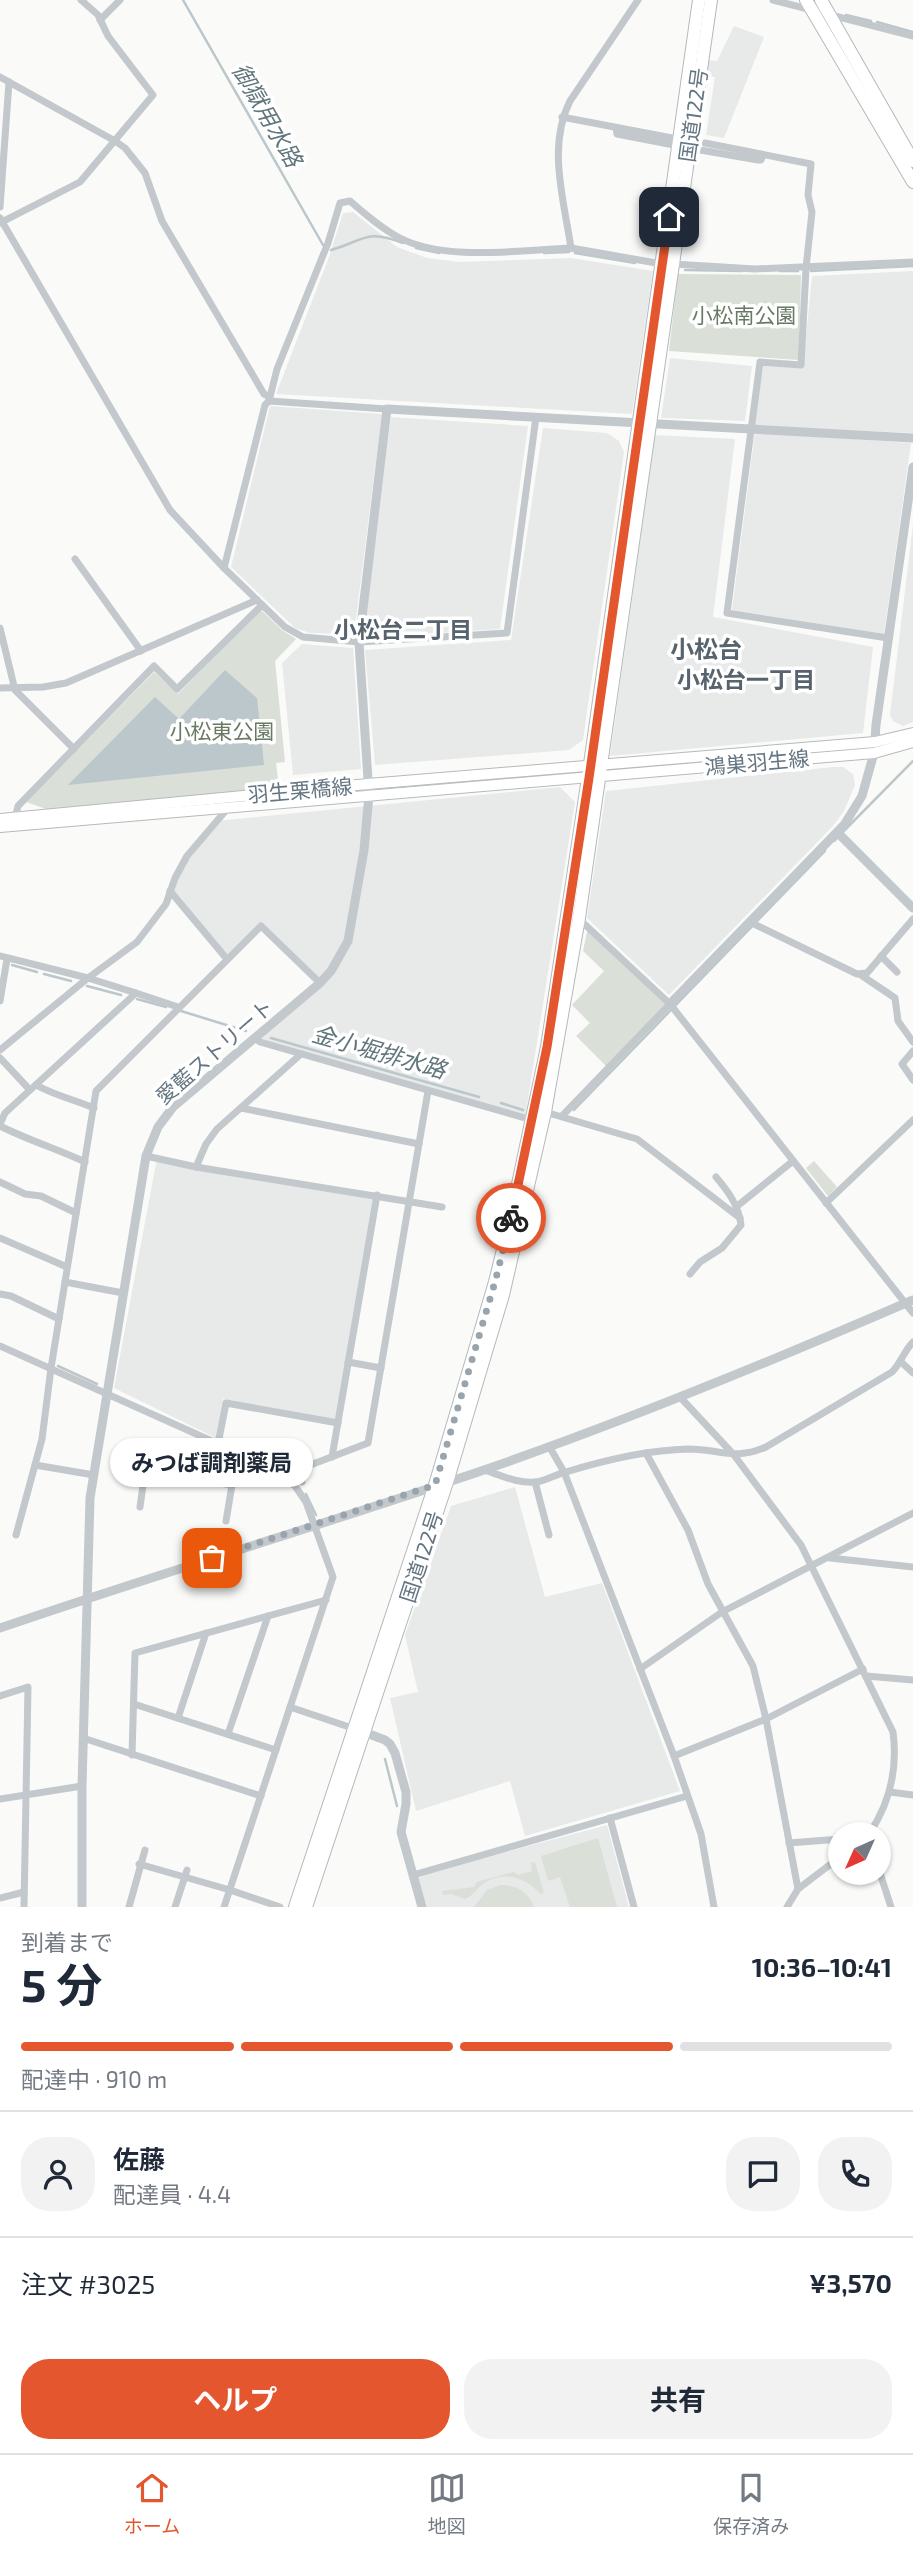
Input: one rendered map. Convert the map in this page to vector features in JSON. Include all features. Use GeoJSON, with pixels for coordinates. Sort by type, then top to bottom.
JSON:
{"type":"FeatureCollection","features":[{"type":"Feature","properties":{"kind":"highway","name":"国道122号"},"geometry":{"type":"LineString","coordinates":[[441,1483],[495,1282],[547,1047],[594,771],[645,424],[668,264],[699,0]]}},
{"type":"Feature","properties":{"kind":"highway","name":"国道122号"},"geometry":{"type":"LineString","coordinates":[[680,144],[711,0]]}},
{"type":"Feature","properties":{"kind":"highway"},"geometry":{"type":"LineString","coordinates":[[821,0],[913,161]]}},
{"type":"Feature","properties":{"kind":"highway"},"geometry":{"type":"LineString","coordinates":[[809,6],[913,182]]}},
{"type":"Feature","properties":{"kind":"highway","name":"国道122号"},"geometry":{"type":"LineString","coordinates":[[296,1907],[359,1731],[503,1295],[545,1112],[579,918],[594,771]]}},
{"type":"Feature","properties":{"kind":"highway","name":"国道122号"},"geometry":{"type":"LineString","coordinates":[[306,1907],[359,1731]]}},
{"type":"Feature","properties":{"kind":"main road","name":"鴻巣羽生線"},"geometry":{"type":"LineString","coordinates":[[875,748],[913,733]]}},
{"type":"Feature","properties":{"kind":"main road","name":"鴻巣羽生線"},"geometry":{"type":"LineString","coordinates":[[594,771],[913,743]]}},
{"type":"Feature","properties":{"kind":"main road","name":"羽生栗橋線"},"geometry":{"type":"LineString","coordinates":[[54,819],[594,771]]}},
{"type":"Feature","properties":{"kind":"main road","name":"羽生栗橋線"},"geometry":{"type":"LineString","coordinates":[[0,816],[54,819],[228,808],[368,790]]}},
{"type":"Feature","properties":{"kind":"main road"},"geometry":{"type":"LineString","coordinates":[[0,816],[16,814],[54,819]]}},
{"type":"Feature","properties":{"kind":"main road"},"geometry":{"type":"LineString","coordinates":[[0,829],[54,819]]}},
{"type":"Feature","properties":{"kind":"street"},"geometry":{"type":"LineString","coordinates":[[81,0],[98,15],[108,36],[153,96],[80,182],[1,221],[170,510],[224,568],[285,627],[303,637],[359,642],[507,633],[536,417]]}},
{"type":"Feature","properties":{"kind":"street"},"geometry":{"type":"LineString","coordinates":[[100,20],[120,0]]}},
{"type":"Feature","properties":{"kind":"street"},"geometry":{"type":"LineString","coordinates":[[571,248],[557,153],[562,117],[582,82],[638,0]]}},
{"type":"Feature","properties":{"kind":"street"},"geometry":{"type":"LineString","coordinates":[[773,0],[809,6],[830,16],[913,36]]}},
{"type":"Feature","properties":{"kind":"street"},"geometry":{"type":"LineString","coordinates":[[0,76],[125,148],[145,173],[162,221],[264,394],[269,398],[387,409],[913,438]]}},
{"type":"Feature","properties":{"kind":"street"},"geometry":{"type":"LineString","coordinates":[[0,207],[9,82]]}},
{"type":"Feature","properties":{"kind":"street"},"geometry":{"type":"LineString","coordinates":[[562,117],[616,128],[617,134],[758,160],[761,160],[763,155]]}},
{"type":"Feature","properties":{"kind":"street"},"geometry":{"type":"LineString","coordinates":[[705,144],[811,164],[808,195],[812,212],[806,268],[802,365],[760,362],[727,613],[888,638]]}},
{"type":"Feature","properties":{"kind":"street"},"geometry":{"type":"LineString","coordinates":[[224,568],[265,405],[328,243],[340,203],[350,201],[398,237],[427,248],[456,252],[571,248],[668,264],[719,268],[806,268],[913,262]]}},
{"type":"Feature","properties":{"kind":"street","name":"愛藍ストリート"},"geometry":{"type":"LineString","coordinates":[[82,1907],[82,1786],[90,1498],[146,1156],[158,1127],[173,1107],[320,983],[331,971],[348,941],[364,850],[368,790],[359,642],[387,409]]}},
{"type":"Feature","properties":{"kind":"street"},"geometry":{"type":"LineString","coordinates":[[562,1116],[838,833],[862,796],[875,748],[913,467]]}},
{"type":"Feature","properties":{"kind":"street"},"geometry":{"type":"LineString","coordinates":[[75,559],[141,651]]}},
{"type":"Feature","properties":{"kind":"street"},"geometry":{"type":"LineString","coordinates":[[0,688],[43,687],[66,683],[259,602]]}},
{"type":"Feature","properties":{"kind":"street"},"geometry":{"type":"LineString","coordinates":[[16,814],[18,806],[154,666],[177,689],[259,602]]}},
{"type":"Feature","properties":{"kind":"street"},"geometry":{"type":"LineString","coordinates":[[0,628],[15,690],[74,749]]}},
{"type":"Feature","properties":{"kind":"street"},"geometry":{"type":"LineString","coordinates":[[0,1050],[137,942],[166,904],[187,856],[228,808]]}},
{"type":"Feature","properties":{"kind":"street"},"geometry":{"type":"LineString","coordinates":[[838,833],[913,908]]}},
{"type":"Feature","properties":{"kind":"street"},"geometry":{"type":"LineString","coordinates":[[170,891],[226,958]]}},
{"type":"Feature","properties":{"kind":"street"},"geometry":{"type":"LineString","coordinates":[[579,918],[670,1004],[826,1203],[909,1302],[913,1313]]}},
{"type":"Feature","properties":{"kind":"street"},"geometry":{"type":"LineString","coordinates":[[859,974],[867,973],[913,919]]}},
{"type":"Feature","properties":{"kind":"street"},"geometry":{"type":"LineString","coordinates":[[750,922],[859,974],[895,998],[898,1021],[913,1042]]}},
{"type":"Feature","properties":{"kind":"street"},"geometry":{"type":"LineString","coordinates":[[16,1535],[42,1439],[96,1091],[226,958],[261,926],[320,983]]}},
{"type":"Feature","properties":{"kind":"street"},"geometry":{"type":"LineString","coordinates":[[881,956],[897,972]]}},
{"type":"Feature","properties":{"kind":"street"},"geometry":{"type":"LineString","coordinates":[[0,1001],[4,957],[88,978],[178,1007]]}},
{"type":"Feature","properties":{"kind":"street"},"geometry":{"type":"LineString","coordinates":[[85,1162],[51,1146],[34,1143],[0,1125],[5,1113],[135,993]]}},
{"type":"Feature","properties":{"kind":"street"},"geometry":{"type":"LineString","coordinates":[[255,1038],[260,1042],[531,1120]]}},
{"type":"Feature","properties":{"kind":"street"},"geometry":{"type":"LineString","coordinates":[[913,1051],[902,1064],[913,1080]]}},
{"type":"Feature","properties":{"kind":"street"},"geometry":{"type":"LineString","coordinates":[[197,1167],[212,1136],[301,1054]]}},
{"type":"Feature","properties":{"kind":"street"},"geometry":{"type":"LineString","coordinates":[[0,1058],[33,1088],[93,1108]]}},
{"type":"Feature","properties":{"kind":"street"},"geometry":{"type":"LineString","coordinates":[[278,1474],[300,1469],[368,1443],[428,1091]]}},
{"type":"Feature","properties":{"kind":"street"},"geometry":{"type":"LineString","coordinates":[[241,1108],[419,1144]]}},
{"type":"Feature","properties":{"kind":"street"},"geometry":{"type":"LineString","coordinates":[[545,1112],[637,1139],[740,1218]]}},
{"type":"Feature","properties":{"kind":"street"},"geometry":{"type":"LineString","coordinates":[[826,1203],[913,1120]]}},
{"type":"Feature","properties":{"kind":"street"},"geometry":{"type":"LineString","coordinates":[[146,1156],[197,1167],[442,1207]]}},
{"type":"Feature","properties":{"kind":"street"},"geometry":{"type":"LineString","coordinates":[[736,1207],[793,1161]]}},
{"type":"Feature","properties":{"kind":"street"},"geometry":{"type":"LineString","coordinates":[[690,1274],[700,1262],[722,1248],[741,1225],[728,1191],[716,1177]]}},
{"type":"Feature","properties":{"kind":"street"},"geometry":{"type":"LineString","coordinates":[[0,1182],[25,1194],[41,1196],[76,1213]]}},
{"type":"Feature","properties":{"kind":"street"},"geometry":{"type":"LineString","coordinates":[[332,1457],[377,1195]]}},
{"type":"Feature","properties":{"kind":"street"},"geometry":{"type":"LineString","coordinates":[[0,1238],[67,1267]]}},
{"type":"Feature","properties":{"kind":"street"},"geometry":{"type":"LineString","coordinates":[[65,1282],[123,1293]]}},
{"type":"Feature","properties":{"kind":"street"},"geometry":{"type":"LineString","coordinates":[[0,1294],[11,1296],[59,1319]]}},
{"type":"Feature","properties":{"kind":"street"},"geometry":{"type":"LineString","coordinates":[[0,1628],[87,1597],[484,1470],[680,1397],[909,1302]]}},
{"type":"Feature","properties":{"kind":"street"},"geometry":{"type":"LineString","coordinates":[[484,1470],[514,1480],[535,1482],[564,1472],[646,1453],[685,1449],[714,1450],[734,1455],[750,1454],[892,1372],[913,1342]]}},
{"type":"Feature","properties":{"kind":"street"},"geometry":{"type":"LineString","coordinates":[[0,1346],[242,1455],[278,1474],[295,1486],[316,1524],[333,1577],[224,1907]]}},
{"type":"Feature","properties":{"kind":"street"},"geometry":{"type":"LineString","coordinates":[[900,1361],[913,1373]]}},
{"type":"Feature","properties":{"kind":"street"},"geometry":{"type":"LineString","coordinates":[[348,1362],[381,1368]]}},
{"type":"Feature","properties":{"kind":"street"},"geometry":{"type":"LineString","coordinates":[[680,1397],[734,1455],[801,1545],[893,1732],[897,1758],[890,1792],[877,1822]]}},
{"type":"Feature","properties":{"kind":"street"},"geometry":{"type":"LineString","coordinates":[[218,1444],[226,1403],[338,1423]]}},
{"type":"Feature","properties":{"kind":"street"},"geometry":{"type":"LineString","coordinates":[[550,1446],[564,1472],[702,1834],[714,1907]]}},
{"type":"Feature","properties":{"kind":"street"},"geometry":{"type":"LineString","coordinates":[[646,1453],[688,1530],[708,1584],[722,1612],[753,1666],[798,1889]]}},
{"type":"Feature","properties":{"kind":"street"},"geometry":{"type":"LineString","coordinates":[[226,1521],[234,1471],[242,1455]]}},
{"type":"Feature","properties":{"kind":"street"},"geometry":{"type":"LineString","coordinates":[[35,1465],[94,1475]]}},
{"type":"Feature","properties":{"kind":"street"},"geometry":{"type":"LineString","coordinates":[[300,1469],[302,1482]]}},
{"type":"Feature","properties":{"kind":"street"},"geometry":{"type":"LineString","coordinates":[[140,1507],[145,1471],[232,1485]]}},
{"type":"Feature","properties":{"kind":"street"},"geometry":{"type":"LineString","coordinates":[[535,1482],[549,1535]]}},
{"type":"Feature","properties":{"kind":"street"},"geometry":{"type":"LineString","coordinates":[[640,1669],[722,1612],[913,1513]]}},
{"type":"Feature","properties":{"kind":"street"},"geometry":{"type":"LineString","coordinates":[[828,1558],[913,1567]]}},
{"type":"Feature","properties":{"kind":"street"},"geometry":{"type":"LineString","coordinates":[[132,1755],[135,1653],[326,1600]]}},
{"type":"Feature","properties":{"kind":"street"},"geometry":{"type":"LineString","coordinates":[[228,1734],[268,1616]]}},
{"type":"Feature","properties":{"kind":"street"},"geometry":{"type":"LineString","coordinates":[[178,1718],[206,1633]]}},
{"type":"Feature","properties":{"kind":"street"},"geometry":{"type":"LineString","coordinates":[[674,1756],[765,1719],[864,1673],[913,1681]]}},
{"type":"Feature","properties":{"kind":"street"},"geometry":{"type":"LineString","coordinates":[[0,1696],[27,1687],[24,1907]]}},
{"type":"Feature","properties":{"kind":"street"},"geometry":{"type":"LineString","coordinates":[[134,1704],[276,1750]]}},
{"type":"Feature","properties":{"kind":"street"},"geometry":{"type":"LineString","coordinates":[[290,1707],[385,1740],[395,1753],[407,1804],[401,1832],[422,1907]]}},
{"type":"Feature","properties":{"kind":"street"},"geometry":{"type":"LineString","coordinates":[[83,1738],[261,1796]]}},
{"type":"Feature","properties":{"kind":"street"},"geometry":{"type":"LineString","coordinates":[[0,1799],[82,1786]]}},
{"type":"Feature","properties":{"kind":"street"},"geometry":{"type":"LineString","coordinates":[[890,1792],[913,1795]]}},
{"type":"Feature","properties":{"kind":"street"},"geometry":{"type":"LineString","coordinates":[[413,1875],[687,1796]]}},
{"type":"Feature","properties":{"kind":"street"},"geometry":{"type":"LineString","coordinates":[[610,1818],[634,1907]]}},
{"type":"Feature","properties":{"kind":"street"},"geometry":{"type":"LineString","coordinates":[[789,1843],[828,1840]]}},
{"type":"Feature","properties":{"kind":"street"},"geometry":{"type":"LineString","coordinates":[[129,1907],[145,1850]]}},
{"type":"Feature","properties":{"kind":"street"},"geometry":{"type":"LineString","coordinates":[[139,1864],[186,1873],[280,1907]]}},
{"type":"Feature","properties":{"kind":"street"},"geometry":{"type":"LineString","coordinates":[[787,1907],[798,1889],[828,1866]]}},
{"type":"Feature","properties":{"kind":"street"},"geometry":{"type":"LineString","coordinates":[[175,1907],[186,1873]]}},
{"type":"Feature","properties":{"kind":"street"},"geometry":{"type":"LineString","coordinates":[[884,1885],[891,1907]]}},
{"type":"Feature","properties":{"kind":"street"},"geometry":{"type":"LineString","coordinates":[[0,1898],[24,1892]]}},
{"type":"Feature","properties":{"kind":"shaded area"},"geometry":{"type":"Polygon","coordinates":[[[734,26],[764,37],[724,138],[706,135],[715,77],[705,76],[707,60],[717,61],[734,26]]]}},
{"type":"Feature","properties":{"kind":"shaded area"},"geometry":{"type":"Polygon","coordinates":[[[353,212],[397,247],[427,258],[459,262],[571,258],[653,271],[632,414],[276,394],[329,257],[343,213],[353,212]]]}},
{"type":"Feature","properties":{"kind":"shaded area"},"geometry":{"type":"Polygon","coordinates":[[[913,271],[913,433],[754,426],[763,366],[803,368],[812,276],[913,271]]]}},
{"type":"Feature","properties":{"kind":"shaded area"},"geometry":{"type":"Polygon","coordinates":[[[670,358],[752,366],[745,421],[661,418],[670,358]]]}},
{"type":"Feature","properties":{"kind":"shaded area"},"geometry":{"type":"Polygon","coordinates":[[[270,406],[382,414],[354,634],[310,633],[295,628],[231,567],[270,406]]]}},
{"type":"Feature","properties":{"kind":"shaded area"},"geometry":{"type":"Polygon","coordinates":[[[391,417],[528,426],[500,629],[363,638],[391,417]]]}},
{"type":"Feature","properties":{"kind":"shaded area"},"geometry":{"type":"Polygon","coordinates":[[[543,428],[607,433],[619,441],[624,452],[583,740],[569,750],[375,765],[365,650],[511,640],[543,428]]]}},
{"type":"Feature","properties":{"kind":"shaded area"},"geometry":{"type":"Polygon","coordinates":[[[755,432],[911,443],[884,634],[732,610],[755,432]]]}},
{"type":"Feature","properties":{"kind":"shaded area"},"geometry":{"type":"Polygon","coordinates":[[[655,435],[735,439],[713,617],[873,647],[863,733],[610,756],[655,435]]]}},
{"type":"Feature","properties":{"kind":"shaded area"},"geometry":{"type":"Polygon","coordinates":[[[913,524],[913,722],[903,726],[893,721],[890,715],[913,524]]]}},
{"type":"Feature","properties":{"kind":"shaded area"},"geometry":{"type":"Polygon","coordinates":[[[302,644],[353,648],[361,769],[293,775],[282,663],[302,644]]]}},
{"type":"Feature","properties":{"kind":"shaded area"},"geometry":{"type":"Polygon","coordinates":[[[225,670],[257,698],[264,765],[68,785],[155,697],[179,719],[225,670]]]}},
{"type":"Feature","properties":{"kind":"shaded area"},"geometry":{"type":"Polygon","coordinates":[[[843,767],[853,774],[855,785],[844,811],[833,826],[669,995],[587,918],[606,791],[843,767]]]}},
{"type":"Feature","properties":{"kind":"shaded area"},"geometry":{"type":"Polygon","coordinates":[[[560,787],[575,802],[525,1118],[255,1038],[320,983],[261,926],[228,957],[170,891],[175,878],[216,821],[560,787]]]}},
{"type":"Feature","properties":{"kind":"shaded area"},"geometry":{"type":"Polygon","coordinates":[[[157,1158],[376,1197],[336,1420],[223,1399],[216,1438],[114,1388],[157,1158]]]}},
{"type":"Feature","properties":{"kind":"shaded area"},"geometry":{"type":"Polygon","coordinates":[[[515,1487],[545,1597],[602,1583],[680,1791],[525,1836],[510,1781],[416,1811],[390,1698],[418,1692],[405,1635],[451,1506],[515,1487]]]}},
{"type":"Feature","properties":{"kind":"shaded area"},"geometry":{"type":"Polygon","coordinates":[[[607,1825],[629,1907],[427,1907],[417,1876],[607,1825]]]}},
{"type":"Feature","properties":{"kind":"green space","name":"小松南公園"},"geometry":{"type":"Polygon","coordinates":[[[678,274],[801,275],[799,360],[669,351],[678,274]]]}},
{"type":"Feature","properties":{"kind":"green space","name":"小松東公園"},"geometry":{"type":"Polygon","coordinates":[[[260,609],[296,639],[275,661],[285,762],[276,763],[279,788],[46,809],[26,802],[154,672],[178,694],[260,609]]]}},
{"type":"Feature","properties":{"kind":"green space"},"geometry":{"type":"Polygon","coordinates":[[[588,927],[666,1004],[606,1066],[576,1036],[590,1023],[572,1005],[604,971],[583,951],[588,927]]]}},
{"type":"Feature","properties":{"kind":"green space"},"geometry":{"type":"Polygon","coordinates":[[[814,1161],[837,1187],[828,1196],[806,1168],[814,1161]]]}},
{"type":"Feature","properties":{"kind":"green space"},"geometry":{"type":"Polygon","coordinates":[[[598,1838],[617,1907],[570,1907],[560,1877],[548,1881],[541,1856],[598,1838]]]}},
{"type":"Feature","properties":{"kind":"green space"},"geometry":{"type":"Polygon","coordinates":[[[535,1862],[544,1893],[540,1894],[528,1883],[513,1877],[498,1877],[483,1884],[465,1899],[451,1894],[443,1895],[442,1891],[474,1887],[477,1882],[514,1872],[519,1875],[532,1871],[531,1863],[535,1862]]]}},
{"type":"Feature","properties":{"kind":"green space"},"geometry":{"type":"Polygon","coordinates":[[[501,1885],[521,1890],[529,1897],[534,1907],[474,1907],[487,1890],[501,1885]]]}},
{"type":"Feature","properties":{"kind":"waterway","name":"御獄用水路"},"geometry":{"type":"LineString","coordinates":[[183,0],[323,245]]}},
{"type":"Feature","properties":{"kind":"waterway"},"geometry":{"type":"LineString","coordinates":[[846,15],[871,21]]}},
{"type":"Feature","properties":{"kind":"waterway"},"geometry":{"type":"LineString","coordinates":[[877,22],[913,32]]}},
{"type":"Feature","properties":{"kind":"waterway","name":"御獄用水路"},"geometry":{"type":"LineString","coordinates":[[331,250],[372,236],[403,243]]}},
{"type":"Feature","properties":{"kind":"waterway","name":"御獄用水路"},"geometry":{"type":"LineString","coordinates":[[416,248],[439,253]]}},
{"type":"Feature","properties":{"kind":"waterway","name":"御獄用水路"},"geometry":{"type":"LineString","coordinates":[[544,253],[569,252]]}},
{"type":"Feature","properties":{"kind":"waterway","name":"御獄用水路"},"geometry":{"type":"LineString","coordinates":[[575,253],[635,263]]}},
{"type":"Feature","properties":{"kind":"waterway","name":"御獄用水路"},"geometry":{"type":"LineString","coordinates":[[811,271],[913,266]]}},
{"type":"Feature","properties":{"kind":"waterway","name":"御獄用水路"},"geometry":{"type":"LineString","coordinates":[[685,270],[742,271]]}},
{"type":"Feature","properties":{"kind":"waterway","name":"御獄用水路"},"geometry":{"type":"LineString","coordinates":[[780,271],[798,271]]}},
{"type":"Feature","properties":{"kind":"waterway"},"geometry":{"type":"LineString","coordinates":[[834,841],[913,761]]}},
{"type":"Feature","properties":{"kind":"waterway"},"geometry":{"type":"LineString","coordinates":[[574,1110],[825,851]]}},
{"type":"Feature","properties":{"kind":"waterway","name":"金小堀排水路"},"geometry":{"type":"LineString","coordinates":[[12,965],[37,972]]}},
{"type":"Feature","properties":{"kind":"waterway","name":"金小堀排水路"},"geometry":{"type":"LineString","coordinates":[[44,974],[71,981]]}},
{"type":"Feature","properties":{"kind":"waterway","name":"金小堀排水路"},"geometry":{"type":"LineString","coordinates":[[87,986],[121,995]]}},
{"type":"Feature","properties":{"kind":"waterway","name":"金小堀排水路"},"geometry":{"type":"LineString","coordinates":[[137,999],[166,1007]]}},
{"type":"Feature","properties":{"kind":"waterway","name":"金小堀排水路"},"geometry":{"type":"LineString","coordinates":[[181,1011],[246,1031]]}},
{"type":"Feature","properties":{"kind":"waterway","name":"金小堀排水路"},"geometry":{"type":"LineString","coordinates":[[271,1038],[479,1097]]}},
{"type":"Feature","properties":{"kind":"waterway","name":"金小堀排水路"},"geometry":{"type":"LineString","coordinates":[[501,1103],[523,1110]]}},
{"type":"Feature","properties":{"kind":"waterway"},"geometry":{"type":"LineString","coordinates":[[58,1366],[97,1384]]}},
{"type":"Feature","properties":{"kind":"waterway"},"geometry":{"type":"LineString","coordinates":[[306,1494],[316,1515]]}},
{"type":"Feature","properties":{"kind":"waterway"},"geometry":{"type":"LineString","coordinates":[[385,1759],[397,1806]]}},
{"type":"Feature","properties":{"kind":"way so far"},"geometry":{"type":"LineString","coordinates":[[212,1558],[435,1485],[495,1282],[511,1218]]}},
{"type":"Feature","properties":{"kind":"place","name":"みつば調剤薬局"},"geometry":{"type":"Point","coordinates":[212,1558]}},
{"type":"Feature","properties":{"kind":"district","name":"小松台二丁目"},"geometry":{"type":"Point","coordinates":[403,630]}},
{"type":"Feature","properties":{"kind":"district","name":"小松台"},"geometry":{"type":"Point","coordinates":[706,650]}},
{"type":"Feature","properties":{"kind":"district","name":"小松台一丁目"},"geometry":{"type":"Point","coordinates":[746,680]}},
{"type":"Feature","properties":{"kind":"route"},"geometry":{"type":"LineString","coordinates":[[511,1218],[547,1047],[589,778],[669,217]]}}]}
